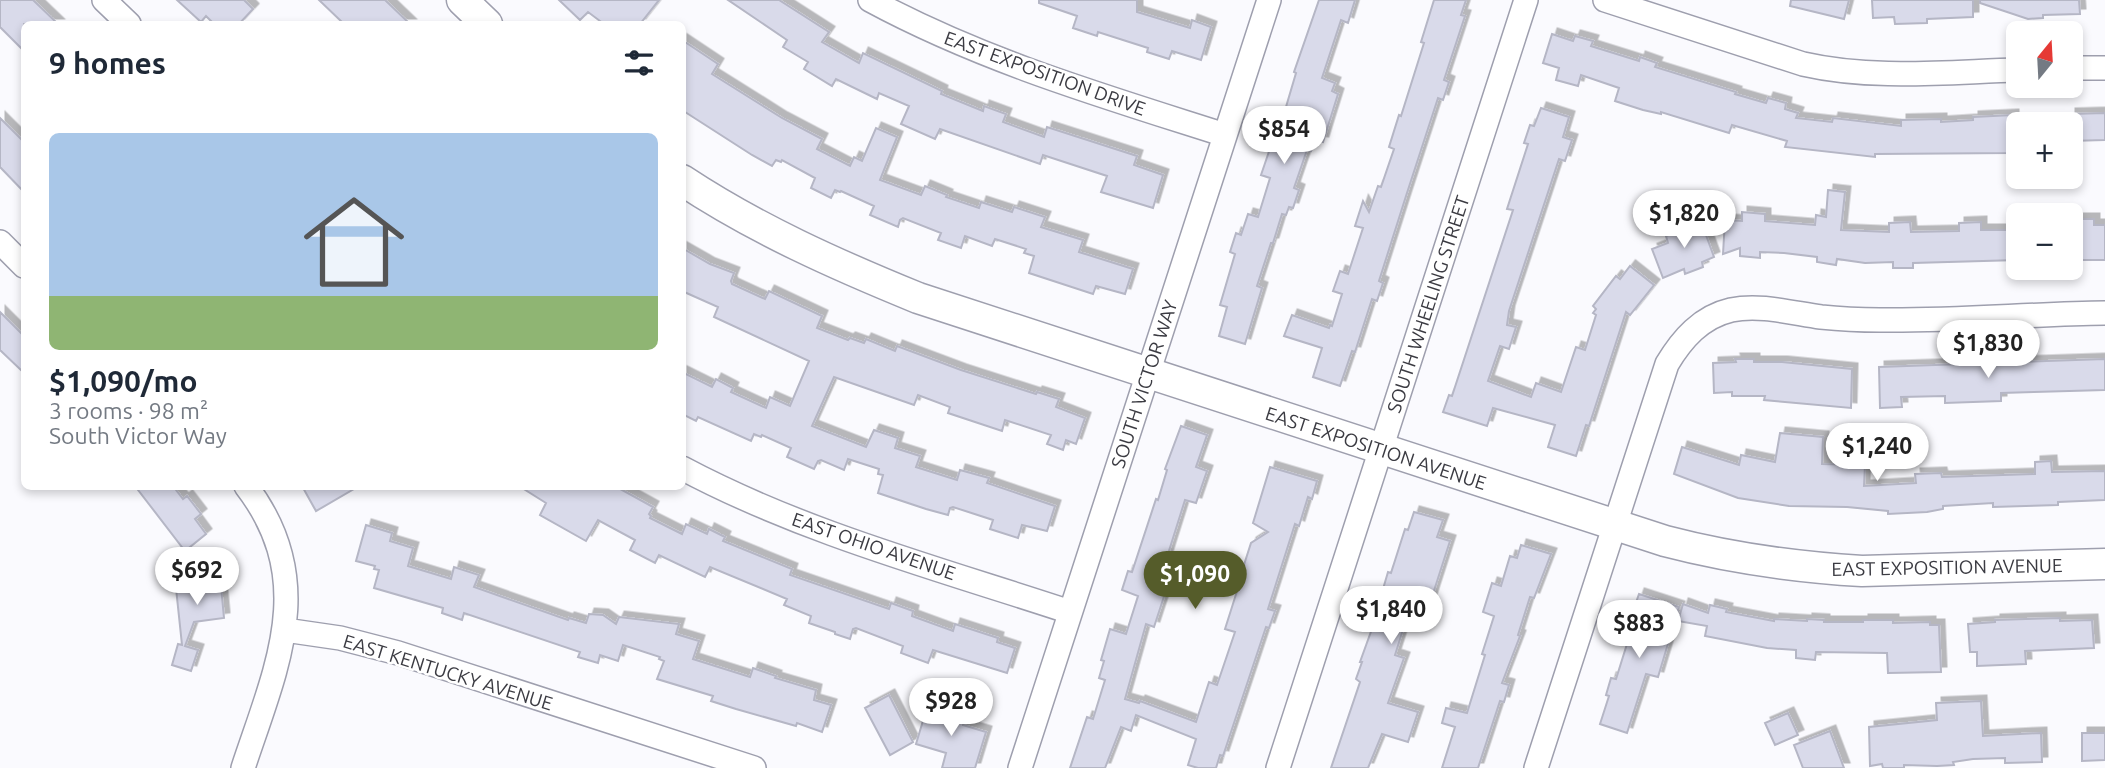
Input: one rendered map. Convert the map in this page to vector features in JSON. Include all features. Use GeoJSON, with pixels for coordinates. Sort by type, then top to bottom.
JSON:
{"type":"FeatureCollection","features":[{"type":"Feature","properties":{"kind":"street"},"geometry":{"type":"LineString","coordinates":[[104,0],[126,21]]}},
{"type":"Feature","properties":{"kind":"street"},"geometry":{"type":"LineString","coordinates":[[462,0],[484,21]]}},
{"type":"Feature","properties":{"kind":"street","name":"EAST EXPOSITION DRIVE"},"geometry":{"type":"LineString","coordinates":[[870,0],[958,44],[1005,63],[1225,135]]}},
{"type":"Feature","properties":{"kind":"street","name":"SOUTH VICTOR WAY"},"geometry":{"type":"LineString","coordinates":[[1020,768],[1269,0]]}},
{"type":"Feature","properties":{"kind":"street","name":"SOUTH WHEELING STREET"},"geometry":{"type":"LineString","coordinates":[[1278,768],[1526,0]]}},
{"type":"Feature","properties":{"kind":"street"},"geometry":{"type":"LineString","coordinates":[[1605,0],[1803,64],[1830,70],[1885,74],[2006,70]]}},
{"type":"Feature","properties":{"kind":"street"},"geometry":{"type":"LineString","coordinates":[[2083,68],[2105,68]]}},
{"type":"Feature","properties":{"kind":"street","name":"EAST EXPOSITION AVENUE"},"geometry":{"type":"LineString","coordinates":[[686,182],[743,216],[858,274],[955,311],[1615,525],[1703,551],[1822,569],[1862,571],[2105,564]]}},
{"type":"Feature","properties":{"kind":"street"},"geometry":{"type":"LineString","coordinates":[[0,242],[21,263]]}},
{"type":"Feature","properties":{"kind":"street"},"geometry":{"type":"LineString","coordinates":[[1536,768],[1667,364],[1680,343],[1694,329],[1729,311],[1754,307],[1826,318],[1879,320],[2105,313]]}},
{"type":"Feature","properties":{"kind":"street","name":"EAST OHIO AVENUE"},"geometry":{"type":"LineString","coordinates":[[686,470],[758,504],[830,533],[1070,612]]}},
{"type":"Feature","properties":{"kind":"street"},"geometry":{"type":"LineString","coordinates":[[243,768],[278,661],[285,629],[286,582],[280,552],[270,524],[249,490]]}},
{"type":"Feature","properties":{"kind":"street","name":"EAST KENTUCKY AVENUE"},"geometry":{"type":"LineString","coordinates":[[285,629],[340,638],[398,653],[754,768]]}},
{"type":"Feature","properties":{"kind":"building"},"geometry":{"type":"Polygon","coordinates":[[[0,0],[33,0],[55,21],[21,21],[21,48],[0,27],[0,0]]]}},
{"type":"Feature","properties":{"kind":"building"},"geometry":{"type":"Polygon","coordinates":[[[177,0],[244,0],[253,9],[242,21],[211,21],[206,16],[200,21],[177,0]]]}},
{"type":"Feature","properties":{"kind":"building"},"geometry":{"type":"Polygon","coordinates":[[[319,0],[385,0],[407,21],[341,21],[319,0]]]}},
{"type":"Feature","properties":{"kind":"building"},"geometry":{"type":"Polygon","coordinates":[[[559,0],[659,0],[642,21],[600,21],[588,12],[580,20],[559,0]]]}},
{"type":"Feature","properties":{"kind":"building"},"geometry":{"type":"Polygon","coordinates":[[[728,0],[779,0],[829,32],[822,42],[859,63],[863,53],[942,91],[941,94],[983,111],[984,106],[1006,114],[1003,122],[1044,137],[1047,127],[1137,156],[1134,165],[1163,175],[1153,208],[1101,192],[1107,176],[1043,155],[1040,164],[940,129],[935,139],[901,124],[909,106],[879,93],[877,99],[836,79],[832,86],[804,69],[808,62],[783,47],[787,40],[728,0]]]}},
{"type":"Feature","properties":{"kind":"building"},"geometry":{"type":"Polygon","coordinates":[[[1039,0],[1137,0],[1137,12],[1190,28],[1192,20],[1211,27],[1201,60],[1172,51],[1169,59],[1147,52],[1148,48],[1098,32],[1097,36],[1073,28],[1077,16],[1039,3],[1039,0]]]}},
{"type":"Feature","properties":{"kind":"building"},"geometry":{"type":"Polygon","coordinates":[[[1319,0],[1355,0],[1348,23],[1341,20],[1322,78],[1335,83],[1332,91],[1338,94],[1323,142],[1315,140],[1311,151],[1307,150],[1294,188],[1299,190],[1293,208],[1289,207],[1286,215],[1282,214],[1271,243],[1257,286],[1262,288],[1245,344],[1219,336],[1227,307],[1220,305],[1235,254],[1230,252],[1236,233],[1241,235],[1248,214],[1258,217],[1270,178],[1261,175],[1281,116],[1283,117],[1296,73],[1294,72],[1319,0]]]}},
{"type":"Feature","properties":{"kind":"building"},"geometry":{"type":"Polygon","coordinates":[[[1434,0],[1466,0],[1461,15],[1465,16],[1444,80],[1449,82],[1443,100],[1438,98],[1379,281],[1383,283],[1377,301],[1372,299],[1355,352],[1352,351],[1340,386],[1313,377],[1322,348],[1284,336],[1292,315],[1329,328],[1332,326],[1342,294],[1333,291],[1340,271],[1348,274],[1363,228],[1355,226],[1363,201],[1369,212],[1378,186],[1381,187],[1394,149],[1389,147],[1424,43],[1421,42],[1434,0]]]}},
{"type":"Feature","properties":{"kind":"building"},"geometry":{"type":"Polygon","coordinates":[[[1791,0],[1849,0],[1844,19],[1790,6],[1791,0]]]}},
{"type":"Feature","properties":{"kind":"building"},"geometry":{"type":"Polygon","coordinates":[[[1872,0],[1973,0],[1973,17],[1927,19],[1927,23],[1895,24],[1894,17],[1873,18],[1872,0]]]}},
{"type":"Feature","properties":{"kind":"building"},"geometry":{"type":"Polygon","coordinates":[[[1980,0],[2079,0],[2080,14],[2043,15],[2043,18],[2028,19],[1980,3],[1980,0]]]}},
{"type":"Feature","properties":{"kind":"building"},"geometry":{"type":"Polygon","coordinates":[[[1552,34],[1573,41],[1575,36],[1593,41],[1591,46],[1639,61],[1640,57],[1657,63],[1655,67],[1736,92],[1735,94],[1766,103],[1768,98],[1786,103],[1785,109],[1798,113],[1796,118],[1832,122],[1833,118],[1901,126],[1901,120],[1941,119],[1941,122],[2006,115],[2006,153],[1875,154],[1875,157],[1785,147],[1787,141],[1732,125],[1729,133],[1615,101],[1619,88],[1581,75],[1578,86],[1556,80],[1559,68],[1543,63],[1552,34]]]}},
{"type":"Feature","properties":{"kind":"building"},"geometry":{"type":"Polygon","coordinates":[[[686,43],[718,64],[712,74],[782,118],[822,139],[817,149],[850,166],[854,157],[862,161],[876,128],[897,137],[880,180],[921,195],[925,186],[947,195],[946,197],[979,208],[981,202],[1012,212],[1014,207],[1045,217],[1041,227],[1083,240],[1079,252],[1133,269],[1125,294],[1096,286],[1093,294],[1029,273],[1034,256],[1024,253],[1026,249],[995,239],[992,246],[965,236],[961,248],[938,240],[941,233],[903,218],[898,227],[870,215],[874,206],[841,191],[835,190],[831,198],[811,188],[815,178],[782,160],[776,160],[772,166],[686,113],[686,43]]]}},
{"type":"Feature","properties":{"kind":"building"},"geometry":{"type":"Polygon","coordinates":[[[1541,108],[1569,117],[1563,137],[1572,140],[1565,161],[1559,159],[1509,311],[1507,325],[1516,327],[1509,349],[1500,346],[1488,381],[1531,397],[1536,383],[1561,392],[1576,347],[1585,350],[1596,315],[1593,313],[1596,309],[1593,306],[1616,276],[1620,279],[1630,266],[1654,285],[1630,315],[1626,312],[1589,426],[1586,425],[1576,456],[1548,447],[1555,425],[1493,408],[1487,426],[1443,412],[1449,395],[1452,396],[1513,210],[1507,209],[1528,144],[1524,143],[1530,125],[1534,126],[1541,108]]]}},
{"type":"Feature","properties":{"kind":"building"},"geometry":{"type":"Polygon","coordinates":[[[2105,113],[2105,140],[2083,141],[2083,114],[2105,113]]]}},
{"type":"Feature","properties":{"kind":"building"},"geometry":{"type":"Polygon","coordinates":[[[0,118],[21,139],[21,189],[0,167],[0,118]]]}},
{"type":"Feature","properties":{"kind":"building"},"geometry":{"type":"Polygon","coordinates":[[[1828,190],[1845,192],[1841,230],[1889,232],[1889,223],[1910,222],[1911,232],[1959,231],[1959,223],[1981,222],[1981,230],[2006,230],[2006,260],[1913,263],[1913,268],[1893,268],[1893,262],[1865,263],[1837,259],[1836,265],[1817,262],[1817,257],[1784,253],[1760,252],[1760,258],[1740,256],[1740,248],[1723,254],[1725,220],[1742,221],[1742,212],[1765,214],[1765,221],[1815,225],[1816,215],[1826,217],[1828,190]]]}},
{"type":"Feature","properties":{"kind":"building"},"geometry":{"type":"Polygon","coordinates":[[[1699,216],[1714,257],[1702,262],[1703,267],[1685,274],[1684,269],[1663,278],[1652,249],[1668,243],[1666,236],[1684,229],[1682,223],[1699,216]]]}},
{"type":"Feature","properties":{"kind":"building"},"geometry":{"type":"Polygon","coordinates":[[[2083,219],[2094,219],[2094,225],[2105,225],[2105,260],[2083,260],[2083,219]]]}},
{"type":"Feature","properties":{"kind":"building"},"geometry":{"type":"Polygon","coordinates":[[[686,250],[710,264],[734,273],[732,284],[765,299],[769,291],[822,316],[817,328],[848,340],[850,338],[864,343],[866,339],[895,351],[897,346],[961,370],[1059,399],[1056,407],[1085,418],[1076,444],[1066,440],[1063,450],[1047,444],[1051,435],[1005,420],[1002,431],[948,413],[950,407],[918,395],[914,405],[834,377],[812,426],[866,447],[874,430],[898,438],[895,448],[920,456],[916,467],[957,480],[960,470],[989,478],[987,483],[1055,506],[1047,531],[1022,525],[1018,538],[990,529],[993,520],[953,507],[948,515],[926,509],[878,493],[883,475],[878,474],[879,469],[848,459],[844,470],[821,460],[814,469],[787,457],[791,448],[762,435],[761,437],[754,434],[751,441],[698,417],[696,421],[686,416],[686,374],[712,387],[716,379],[733,388],[731,392],[766,408],[770,397],[790,406],[809,361],[714,317],[718,307],[686,293],[686,250]]]}},
{"type":"Feature","properties":{"kind":"building"},"geometry":{"type":"Polygon","coordinates":[[[0,312],[21,333],[21,370],[0,350],[0,312]]]}},
{"type":"Feature","properties":{"kind":"building"},"geometry":{"type":"Polygon","coordinates":[[[1735,359],[1852,369],[1851,408],[1764,400],[1765,396],[1732,396],[1732,392],[1714,393],[1713,363],[1736,362],[1735,359]]]}},
{"type":"Feature","properties":{"kind":"building"},"geometry":{"type":"Polygon","coordinates":[[[2105,359],[2105,390],[2001,393],[2001,401],[1945,403],[1945,396],[1901,397],[1902,407],[1880,408],[1879,367],[2105,359]]]}},
{"type":"Feature","properties":{"kind":"building"},"geometry":{"type":"Polygon","coordinates":[[[1181,426],[1207,435],[1196,467],[1207,471],[1196,503],[1185,500],[1162,573],[1171,575],[1154,627],[1146,624],[1125,699],[1139,703],[1140,701],[1196,722],[1209,682],[1217,685],[1235,632],[1225,629],[1238,588],[1214,581],[1219,564],[1242,571],[1251,543],[1268,532],[1253,523],[1270,467],[1317,481],[1312,499],[1308,497],[1299,526],[1295,524],[1268,609],[1275,611],[1269,628],[1266,627],[1223,756],[1220,755],[1216,768],[1188,765],[1196,739],[1136,715],[1131,731],[1121,727],[1105,768],[1070,768],[1087,717],[1093,719],[1105,680],[1099,678],[1110,629],[1126,634],[1138,596],[1122,590],[1128,571],[1132,572],[1156,499],[1158,500],[1167,470],[1165,469],[1181,426]]]}},
{"type":"Feature","properties":{"kind":"building"},"geometry":{"type":"Polygon","coordinates":[[[1780,433],[1823,437],[1822,464],[1865,465],[1864,486],[1916,483],[1915,474],[1941,473],[1942,477],[2035,474],[2035,462],[2051,461],[2052,472],[2105,471],[2105,500],[2058,502],[2058,505],[1993,507],[1993,503],[1943,506],[1943,509],[1927,512],[1888,514],[1888,511],[1789,506],[1738,498],[1674,474],[1682,447],[1739,465],[1741,455],[1775,462],[1780,433]]]}},
{"type":"Feature","properties":{"kind":"building"},"geometry":{"type":"Polygon","coordinates":[[[138,490],[176,490],[183,499],[187,496],[201,514],[195,519],[206,534],[185,551],[138,490]]]}},
{"type":"Feature","properties":{"kind":"building"},"geometry":{"type":"Polygon","coordinates":[[[304,490],[352,490],[316,511],[304,490]]]}},
{"type":"Feature","properties":{"kind":"building"},"geometry":{"type":"Polygon","coordinates":[[[525,490],[622,490],[653,507],[650,518],[682,534],[686,524],[707,534],[709,529],[725,537],[723,541],[792,569],[790,575],[889,609],[891,603],[913,611],[912,616],[953,631],[955,624],[998,638],[997,642],[1015,648],[1007,673],[933,650],[928,663],[901,653],[903,646],[856,628],[853,629],[850,639],[835,634],[809,623],[811,616],[784,605],[787,599],[710,567],[705,577],[659,555],[655,563],[630,550],[635,540],[598,520],[586,541],[540,515],[546,503],[525,490]]]}},
{"type":"Feature","properties":{"kind":"building"},"geometry":{"type":"Polygon","coordinates":[[[1414,512],[1443,520],[1437,537],[1450,541],[1430,603],[1413,598],[1395,655],[1404,658],[1388,703],[1418,712],[1408,742],[1382,734],[1368,768],[1331,768],[1360,682],[1356,679],[1360,662],[1386,590],[1383,589],[1388,572],[1391,573],[1405,529],[1408,530],[1414,512]]]}},
{"type":"Feature","properties":{"kind":"building"},"geometry":{"type":"Polygon","coordinates":[[[366,525],[392,533],[390,541],[413,548],[408,566],[451,579],[454,567],[479,575],[474,587],[568,620],[569,618],[586,623],[589,614],[603,615],[616,624],[619,617],[679,624],[676,634],[699,641],[693,659],[750,677],[753,668],[776,676],[775,678],[816,690],[814,700],[831,705],[822,732],[711,701],[713,696],[657,679],[664,661],[659,659],[660,657],[623,645],[618,661],[600,655],[598,663],[578,657],[580,652],[464,613],[462,620],[442,613],[443,608],[374,588],[379,570],[374,569],[375,566],[356,561],[366,525]]]}},
{"type":"Feature","properties":{"kind":"building"},"geometry":{"type":"Polygon","coordinates":[[[1521,545],[1551,554],[1534,598],[1530,597],[1518,635],[1520,636],[1502,683],[1509,685],[1504,702],[1500,701],[1478,768],[1442,768],[1455,727],[1442,723],[1446,708],[1467,713],[1494,616],[1483,612],[1492,583],[1501,586],[1510,556],[1517,558],[1521,545]]]}},
{"type":"Feature","properties":{"kind":"building"},"geometry":{"type":"Polygon","coordinates":[[[219,565],[224,618],[194,622],[185,646],[198,650],[191,671],[172,665],[178,644],[182,645],[176,588],[183,587],[182,569],[219,565]]]}},
{"type":"Feature","properties":{"kind":"building"},"geometry":{"type":"Polygon","coordinates":[[[1639,594],[1679,607],[1658,677],[1646,674],[1627,733],[1600,724],[1609,696],[1606,695],[1611,678],[1616,679],[1637,612],[1633,611],[1639,594]]]}},
{"type":"Feature","properties":{"kind":"building"},"geometry":{"type":"Polygon","coordinates":[[[1683,604],[1708,613],[1710,605],[1727,609],[1726,612],[1774,621],[1807,619],[1824,622],[1930,622],[1930,625],[1939,625],[1941,672],[1888,673],[1887,653],[1816,652],[1815,660],[1796,658],[1796,650],[1767,648],[1705,636],[1707,626],[1678,621],[1683,604]]]}},
{"type":"Feature","properties":{"kind":"building"},"geometry":{"type":"Polygon","coordinates":[[[2060,618],[2060,621],[2092,620],[2094,648],[2025,651],[2026,664],[1977,666],[1977,652],[1970,652],[1968,624],[1995,620],[2060,618]]]}},
{"type":"Feature","properties":{"kind":"building"},"geometry":{"type":"Polygon","coordinates":[[[889,695],[913,742],[890,755],[865,708],[889,695]]]}},
{"type":"Feature","properties":{"kind":"building"},"geometry":{"type":"Polygon","coordinates":[[[1981,701],[1983,736],[2041,733],[2042,762],[2005,763],[2005,758],[1973,759],[1953,762],[1954,765],[1904,765],[1904,768],[1883,768],[1882,764],[1870,766],[1869,727],[1937,720],[1936,703],[1981,701]]]}},
{"type":"Feature","properties":{"kind":"building"},"geometry":{"type":"Polygon","coordinates":[[[928,704],[965,716],[963,725],[986,732],[975,768],[942,768],[946,753],[916,744],[928,704]]]}},
{"type":"Feature","properties":{"kind":"building"},"geometry":{"type":"Polygon","coordinates":[[[1788,713],[1798,735],[1775,745],[1765,723],[1788,713]]]}},
{"type":"Feature","properties":{"kind":"building"},"geometry":{"type":"Polygon","coordinates":[[[1830,731],[1844,768],[1803,768],[1794,745],[1830,731]]]}},
{"type":"Feature","properties":{"kind":"building"},"geometry":{"type":"Polygon","coordinates":[[[2082,733],[2105,733],[2105,760],[2082,761],[2082,733]]]}}]}
